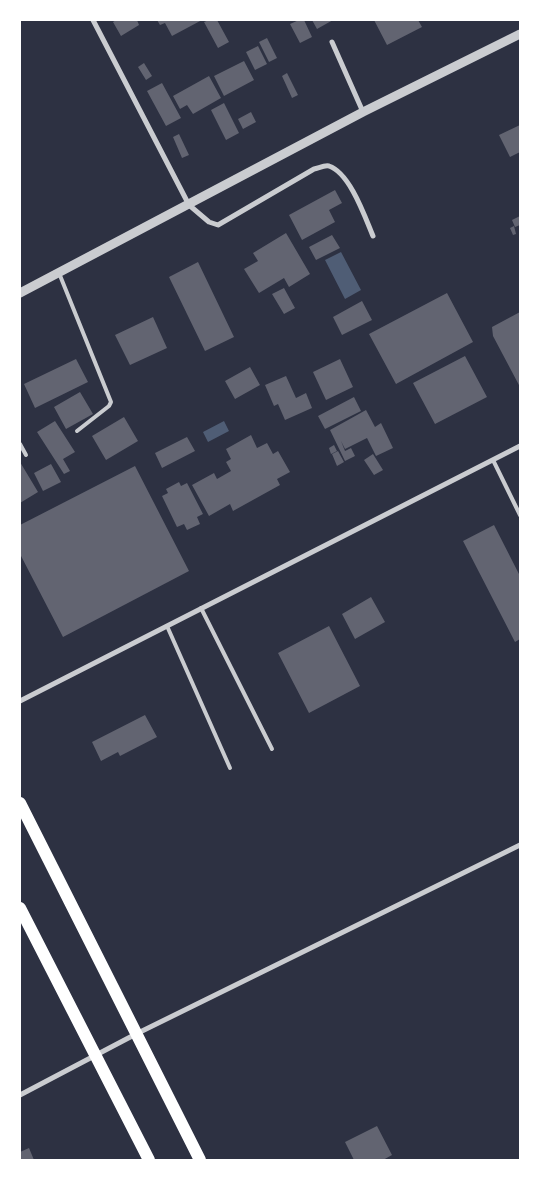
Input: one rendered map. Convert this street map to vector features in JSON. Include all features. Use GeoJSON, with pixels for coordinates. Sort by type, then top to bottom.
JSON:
{"type":"FeatureCollection","features":[{"type":"Feature","properties":{"kind":"main road"},"geometry":{"type":"LineString","coordinates":[[20,803],[200,1160]]}},
{"type":"Feature","properties":{"kind":"main road"},"geometry":{"type":"LineString","coordinates":[[20,908],[149,1160]]}},
{"type":"Feature","properties":{"kind":"street"},"geometry":{"type":"LineString","coordinates":[[93,20],[189,205],[209,222],[218,225],[314,169],[331,166],[349,183],[373,236]]}},
{"type":"Feature","properties":{"kind":"street"},"geometry":{"type":"LineString","coordinates":[[20,294],[363,112],[520,34]]}},
{"type":"Feature","properties":{"kind":"street"},"geometry":{"type":"LineString","coordinates":[[332,42],[363,112]]}},
{"type":"Feature","properties":{"kind":"street"},"geometry":{"type":"LineString","coordinates":[[20,701],[520,446]]}},
{"type":"Feature","properties":{"kind":"street"},"geometry":{"type":"LineString","coordinates":[[20,1095],[136,1034],[520,845]]}},
{"type":"Feature","properties":{"kind":"lane"},"geometry":{"type":"LineString","coordinates":[[59,273],[111,402],[109,406],[78,431]]}},
{"type":"Feature","properties":{"kind":"lane"},"geometry":{"type":"LineString","coordinates":[[20,444],[26,455]]}},
{"type":"Feature","properties":{"kind":"lane"},"geometry":{"type":"LineString","coordinates":[[493,460],[520,515]]}},
{"type":"Feature","properties":{"kind":"lane"},"geometry":{"type":"LineString","coordinates":[[201,608],[272,749]]}},
{"type":"Feature","properties":{"kind":"lane"},"geometry":{"type":"LineString","coordinates":[[167,626],[230,768]]}},
{"type":"Feature","properties":{"kind":"water"},"geometry":{"type":"Polygon","coordinates":[[[341,252],[361,290],[345,299],[325,260],[341,252]]]}},
{"type":"Feature","properties":{"kind":"water"},"geometry":{"type":"Polygon","coordinates":[[[224,421],[229,431],[208,442],[203,432],[224,421]]]}},
{"type":"Feature","properties":{"kind":"building"},"geometry":{"type":"Polygon","coordinates":[[[116,20],[137,20],[139,25],[121,36],[113,22],[116,20]]]}},
{"type":"Feature","properties":{"kind":"building"},"geometry":{"type":"Polygon","coordinates":[[[157,20],[202,20],[172,36],[165,23],[160,25],[157,20]]]}},
{"type":"Feature","properties":{"kind":"building"},"geometry":{"type":"Polygon","coordinates":[[[217,20],[229,42],[218,48],[204,22],[217,20]]]}},
{"type":"Feature","properties":{"kind":"building"},"geometry":{"type":"Polygon","coordinates":[[[304,20],[312,37],[300,43],[290,24],[304,20]]]}},
{"type":"Feature","properties":{"kind":"building"},"geometry":{"type":"Polygon","coordinates":[[[312,20],[333,20],[317,29],[312,20]]]}},
{"type":"Feature","properties":{"kind":"building"},"geometry":{"type":"Polygon","coordinates":[[[374,20],[418,20],[422,27],[387,45],[374,20]]]}},
{"type":"Feature","properties":{"kind":"building"},"geometry":{"type":"Polygon","coordinates":[[[267,38],[277,58],[269,62],[259,42],[267,38]]]}},
{"type":"Feature","properties":{"kind":"building"},"geometry":{"type":"Polygon","coordinates":[[[258,46],[267,64],[255,70],[246,52],[258,46]]]}},
{"type":"Feature","properties":{"kind":"building"},"geometry":{"type":"Polygon","coordinates":[[[244,61],[254,80],[224,96],[214,76],[244,61]]]}},
{"type":"Feature","properties":{"kind":"building"},"geometry":{"type":"Polygon","coordinates":[[[144,63],[152,76],[146,80],[138,67],[144,63]]]}},
{"type":"Feature","properties":{"kind":"building"},"geometry":{"type":"Polygon","coordinates":[[[287,73],[298,95],[292,98],[282,76],[287,73]]]}},
{"type":"Feature","properties":{"kind":"building"},"geometry":{"type":"Polygon","coordinates":[[[209,76],[221,98],[193,114],[187,105],[180,109],[173,96],[209,76]]]}},
{"type":"Feature","properties":{"kind":"building"},"geometry":{"type":"Polygon","coordinates":[[[162,83],[181,118],[166,126],[147,91],[162,83]]]}},
{"type":"Feature","properties":{"kind":"building"},"geometry":{"type":"Polygon","coordinates":[[[224,103],[239,133],[226,140],[211,110],[224,103]]]}},
{"type":"Feature","properties":{"kind":"building"},"geometry":{"type":"Polygon","coordinates":[[[251,112],[256,122],[243,129],[238,119],[251,112]]]}},
{"type":"Feature","properties":{"kind":"building"},"geometry":{"type":"Polygon","coordinates":[[[520,125],[520,152],[510,157],[499,135],[520,125]]]}},
{"type":"Feature","properties":{"kind":"building"},"geometry":{"type":"Polygon","coordinates":[[[179,134],[189,155],[182,158],[173,137],[179,134]]]}},
{"type":"Feature","properties":{"kind":"building"},"geometry":{"type":"Polygon","coordinates":[[[335,190],[342,203],[329,210],[335,222],[302,240],[289,215],[335,190]]]}},
{"type":"Feature","properties":{"kind":"building"},"geometry":{"type":"Polygon","coordinates":[[[520,216],[520,225],[515,227],[512,220],[520,216]]]}},
{"type":"Feature","properties":{"kind":"building"},"geometry":{"type":"Polygon","coordinates":[[[514,226],[516,234],[513,235],[510,228],[514,226]]]}},
{"type":"Feature","properties":{"kind":"building"},"geometry":{"type":"Polygon","coordinates":[[[286,233],[310,274],[289,287],[284,278],[259,293],[244,269],[258,261],[253,253],[286,233]]]}},
{"type":"Feature","properties":{"kind":"building"},"geometry":{"type":"Polygon","coordinates":[[[332,235],[340,248],[316,260],[309,247],[332,235]]]}},
{"type":"Feature","properties":{"kind":"building"},"geometry":{"type":"Polygon","coordinates":[[[198,262],[234,337],[205,351],[169,277],[198,262]]]}},
{"type":"Feature","properties":{"kind":"building"},"geometry":{"type":"Polygon","coordinates":[[[284,288],[295,308],[284,314],[272,294],[284,288]]]}},
{"type":"Feature","properties":{"kind":"building"},"geometry":{"type":"Polygon","coordinates":[[[447,293],[473,342],[396,384],[369,334],[447,293]]]}},
{"type":"Feature","properties":{"kind":"building"},"geometry":{"type":"Polygon","coordinates":[[[362,301],[372,320],[342,335],[333,317],[362,301]]]}},
{"type":"Feature","properties":{"kind":"building"},"geometry":{"type":"Polygon","coordinates":[[[520,312],[520,387],[493,336],[492,327],[520,312]]]}},
{"type":"Feature","properties":{"kind":"building"},"geometry":{"type":"Polygon","coordinates":[[[153,317],[167,348],[130,365],[115,335],[153,317]]]}},
{"type":"Feature","properties":{"kind":"building"},"geometry":{"type":"Polygon","coordinates":[[[465,356],[487,397],[435,424],[413,383],[465,356]]]}},
{"type":"Feature","properties":{"kind":"building"},"geometry":{"type":"Polygon","coordinates":[[[76,359],[88,382],[35,408],[24,384],[76,359]]]}},
{"type":"Feature","properties":{"kind":"building"},"geometry":{"type":"Polygon","coordinates":[[[340,359],[353,387],[326,400],[313,372],[340,359]]]}},
{"type":"Feature","properties":{"kind":"building"},"geometry":{"type":"Polygon","coordinates":[[[250,367],[260,385],[235,399],[225,381],[250,367]]]}},
{"type":"Feature","properties":{"kind":"building"},"geometry":{"type":"Polygon","coordinates":[[[286,376],[296,398],[306,393],[312,408],[285,420],[278,404],[274,406],[265,385],[286,376]]]}},
{"type":"Feature","properties":{"kind":"building"},"geometry":{"type":"Polygon","coordinates":[[[80,392],[93,414],[66,429],[54,407],[80,392]]]}},
{"type":"Feature","properties":{"kind":"building"},"geometry":{"type":"Polygon","coordinates":[[[354,397],[361,411],[325,429],[318,416],[354,397]]]}},
{"type":"Feature","properties":{"kind":"building"},"geometry":{"type":"Polygon","coordinates":[[[366,410],[375,427],[381,423],[393,448],[376,456],[367,438],[345,449],[341,441],[345,451],[351,448],[355,456],[345,461],[330,430],[366,410]]]}},
{"type":"Feature","properties":{"kind":"building"},"geometry":{"type":"Polygon","coordinates":[[[124,417],[138,441],[106,460],[92,436],[124,417]]]}},
{"type":"Feature","properties":{"kind":"building"},"geometry":{"type":"Polygon","coordinates":[[[55,421],[75,452],[63,459],[70,471],[64,474],[37,432],[55,421]]]}},
{"type":"Feature","properties":{"kind":"building"},"geometry":{"type":"Polygon","coordinates":[[[251,435],[257,448],[267,443],[273,454],[278,451],[290,472],[277,479],[280,485],[233,511],[230,504],[209,516],[192,485],[214,473],[217,479],[231,471],[226,462],[231,459],[226,449],[251,435]]]}},
{"type":"Feature","properties":{"kind":"building"},"geometry":{"type":"Polygon","coordinates":[[[187,437],[195,451],[162,468],[155,453],[187,437]]]}},
{"type":"Feature","properties":{"kind":"building"},"geometry":{"type":"Polygon","coordinates":[[[334,445],[337,451],[331,454],[329,448],[334,445]]]}},
{"type":"Feature","properties":{"kind":"building"},"geometry":{"type":"Polygon","coordinates":[[[338,451],[344,462],[337,466],[332,454],[338,451]]]}},
{"type":"Feature","properties":{"kind":"building"},"geometry":{"type":"Polygon","coordinates":[[[373,454],[383,470],[374,475],[364,460],[373,454]]]}},
{"type":"Feature","properties":{"kind":"building"},"geometry":{"type":"Polygon","coordinates":[[[20,462],[38,492],[20,503],[20,462]]]}},
{"type":"Feature","properties":{"kind":"building"},"geometry":{"type":"Polygon","coordinates":[[[51,464],[61,482],[43,491],[34,473],[51,464]]]}},
{"type":"Feature","properties":{"kind":"building"},"geometry":{"type":"Polygon","coordinates":[[[135,466],[189,571],[63,637],[20,554],[20,525],[135,466]]]}},
{"type":"Feature","properties":{"kind":"building"},"geometry":{"type":"Polygon","coordinates":[[[179,482],[181,486],[187,483],[203,514],[197,517],[200,524],[187,530],[184,524],[177,527],[162,496],[168,493],[166,489],[179,482]]]}},
{"type":"Feature","properties":{"kind":"building"},"geometry":{"type":"Polygon","coordinates":[[[494,525],[520,576],[520,639],[515,642],[463,541],[494,525]]]}},
{"type":"Feature","properties":{"kind":"building"},"geometry":{"type":"Polygon","coordinates":[[[371,597],[385,622],[355,639],[342,614],[371,597]]]}},
{"type":"Feature","properties":{"kind":"building"},"geometry":{"type":"Polygon","coordinates":[[[329,626],[360,686],[309,713],[278,653],[329,626]]]}},
{"type":"Feature","properties":{"kind":"building"},"geometry":{"type":"Polygon","coordinates":[[[145,715],[157,737],[120,756],[118,752],[101,761],[92,742],[145,715]]]}},
{"type":"Feature","properties":{"kind":"building"},"geometry":{"type":"Polygon","coordinates":[[[377,1126],[392,1155],[383,1160],[354,1160],[345,1142],[377,1126]]]}},
{"type":"Feature","properties":{"kind":"building"},"geometry":{"type":"Polygon","coordinates":[[[29,1148],[34,1160],[20,1160],[20,1152],[29,1148]]]}}]}
